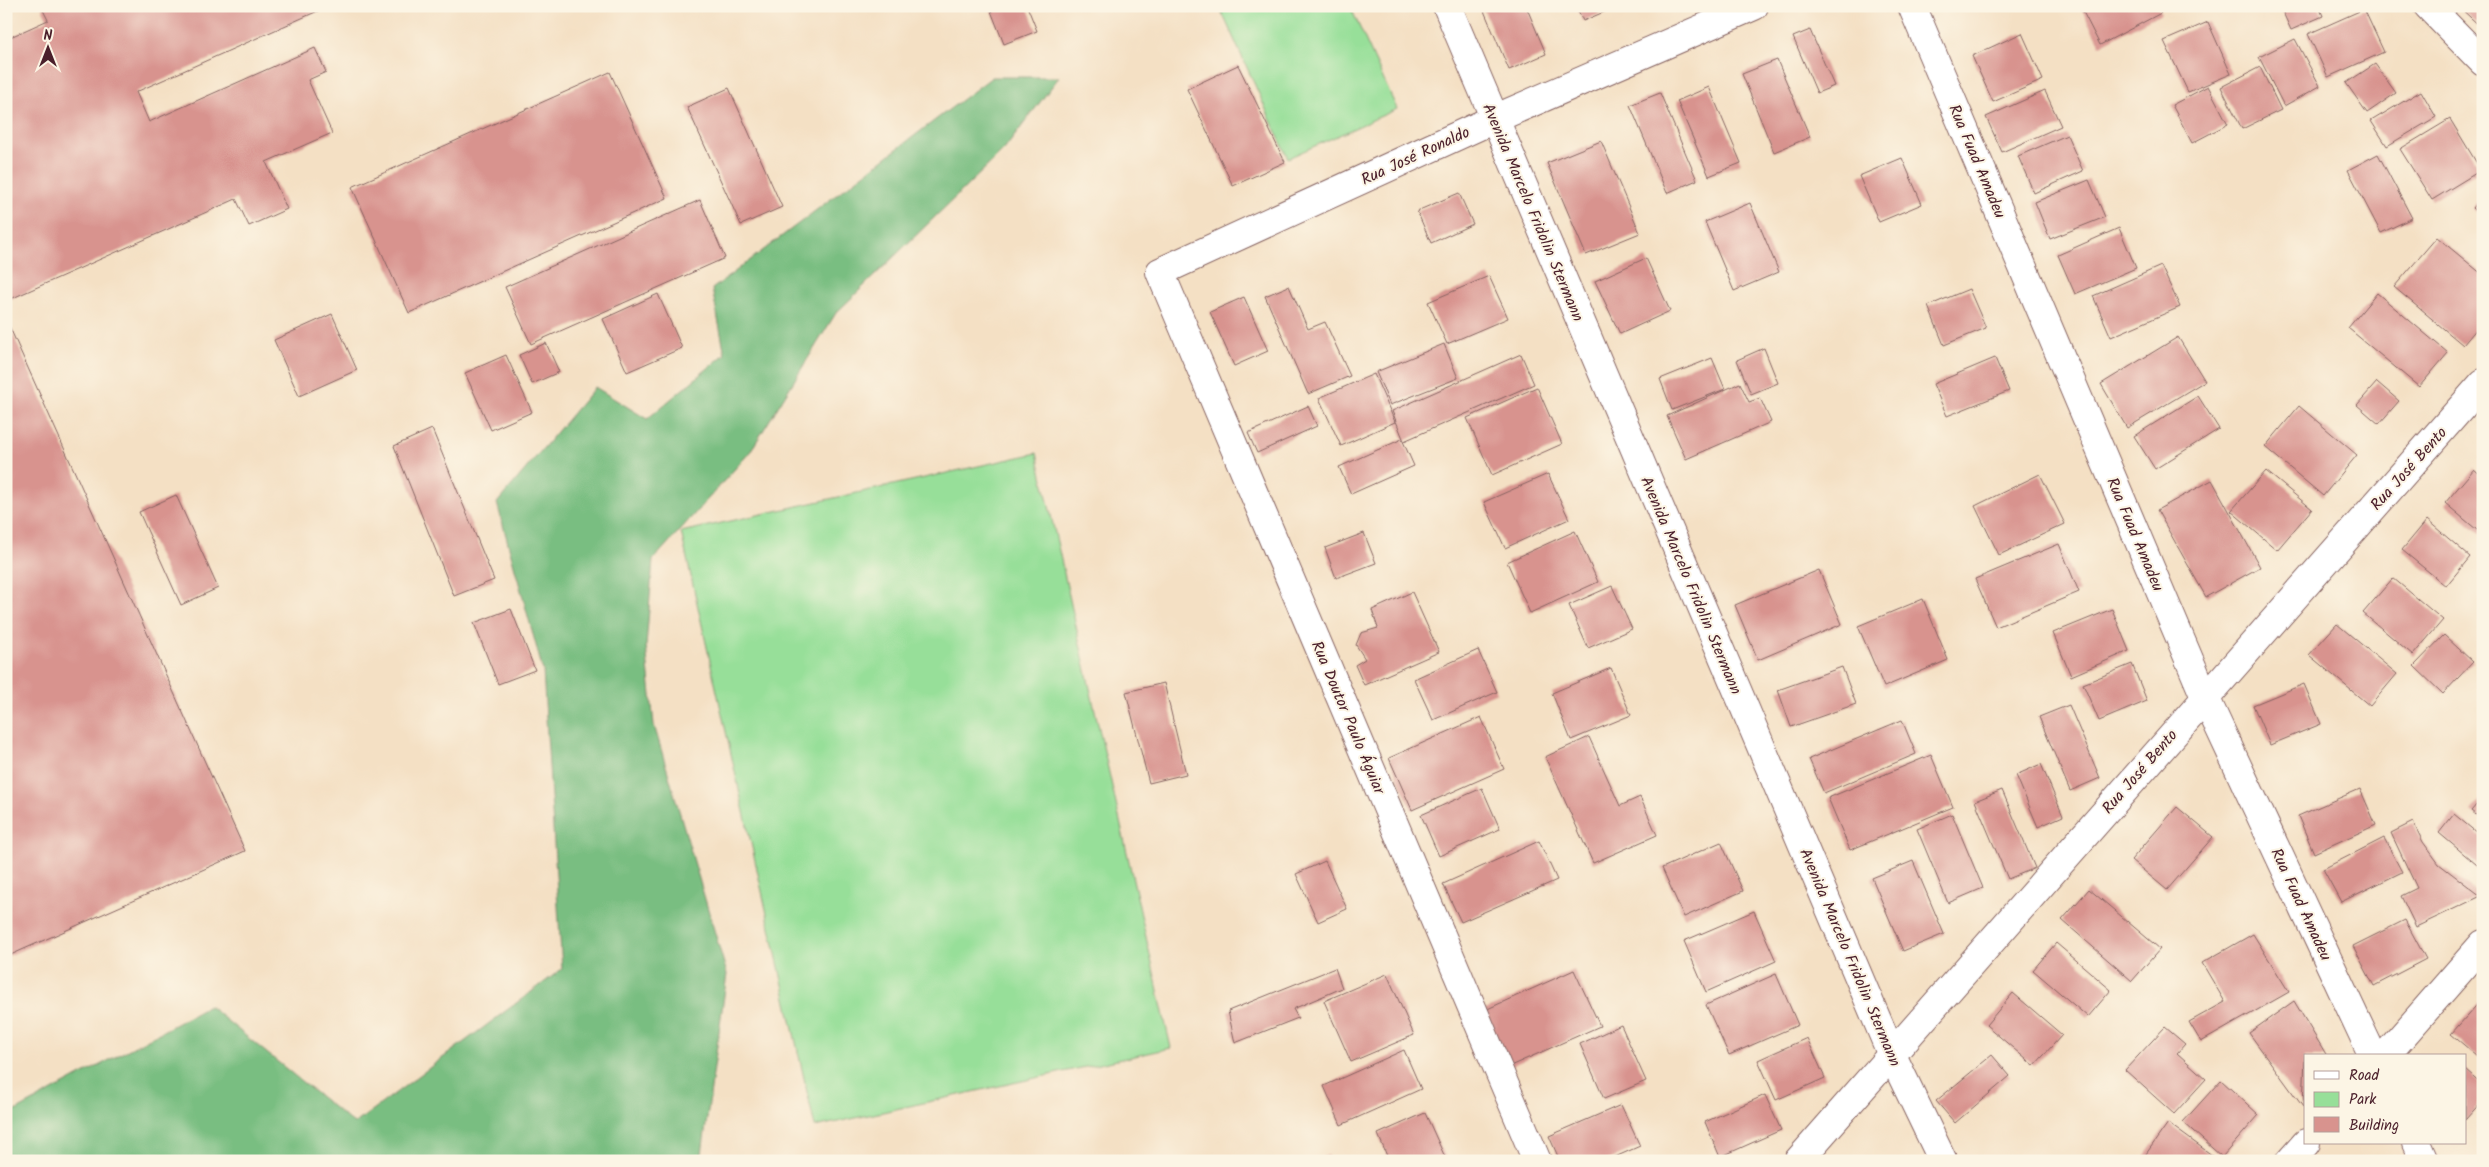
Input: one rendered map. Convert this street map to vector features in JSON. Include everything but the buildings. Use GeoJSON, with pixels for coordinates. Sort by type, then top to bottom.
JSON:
{"type":"FeatureCollection","features":[{"type":"Feature","properties":{"kind":"street","name":"Avenida Marcelo Fridolin Stermann"},"geometry":{"type":"LineString","coordinates":[[1447,6],[1892,1053],[1942,1161]]}},
{"type":"Feature","properties":{"kind":"street","name":"Rua José Ronaldo"},"geometry":{"type":"LineString","coordinates":[[1160,272],[1494,119],[1754,6]]}},
{"type":"Feature","properties":{"kind":"street","name":"Rua Fuad Amadeu"},"geometry":{"type":"LineString","coordinates":[[1912,6],[2204,697],[2372,1054]]}},
{"type":"Feature","properties":{"kind":"street"},"geometry":{"type":"LineString","coordinates":[[2428,6],[2483,62]]}},
{"type":"Feature","properties":{"kind":"street","name":"Rua Doutor Paulo Águiar"},"geometry":{"type":"LineString","coordinates":[[1160,272],[1537,1161]]}},
{"type":"Feature","properties":{"kind":"street","name":"Rua José Bento"},"geometry":{"type":"LineString","coordinates":[[1798,1161],[2204,697],[2483,383]]}},
{"type":"Feature","properties":{"kind":"street"},"geometry":{"type":"LineString","coordinates":[[2387,1054],[2483,944]]}},
{"type":"Feature","properties":{"kind":"street"},"geometry":{"type":"LineString","coordinates":[[2290,1161],[2305,1144]]}},
{"type":"Feature","properties":{"kind":"street"},"geometry":{"type":"LineString","coordinates":[[2416,1144],[2424,1161]]}},
{"type":"Feature","properties":{"kind":"green space"},"geometry":{"type":"Polygon","coordinates":[[[1219,6],[1350,6],[1397,109],[1288,158],[1219,6]]]}},
{"type":"Feature","properties":{"kind":"green space"},"geometry":{"type":"Polygon","coordinates":[[[992,77],[1059,77],[1004,150],[836,313],[750,452],[653,560],[646,646],[654,725],[727,974],[701,1161],[6,1161],[6,1116],[209,1006],[354,1124],[562,969],[543,671],[497,503],[595,387],[647,419],[725,354],[712,289],[992,77]]]}},
{"type":"Feature","properties":{"kind":"green space"},"geometry":{"type":"Polygon","coordinates":[[[1037,453],[1171,1048],[815,1127],[681,532],[1037,453]]]}}]}
